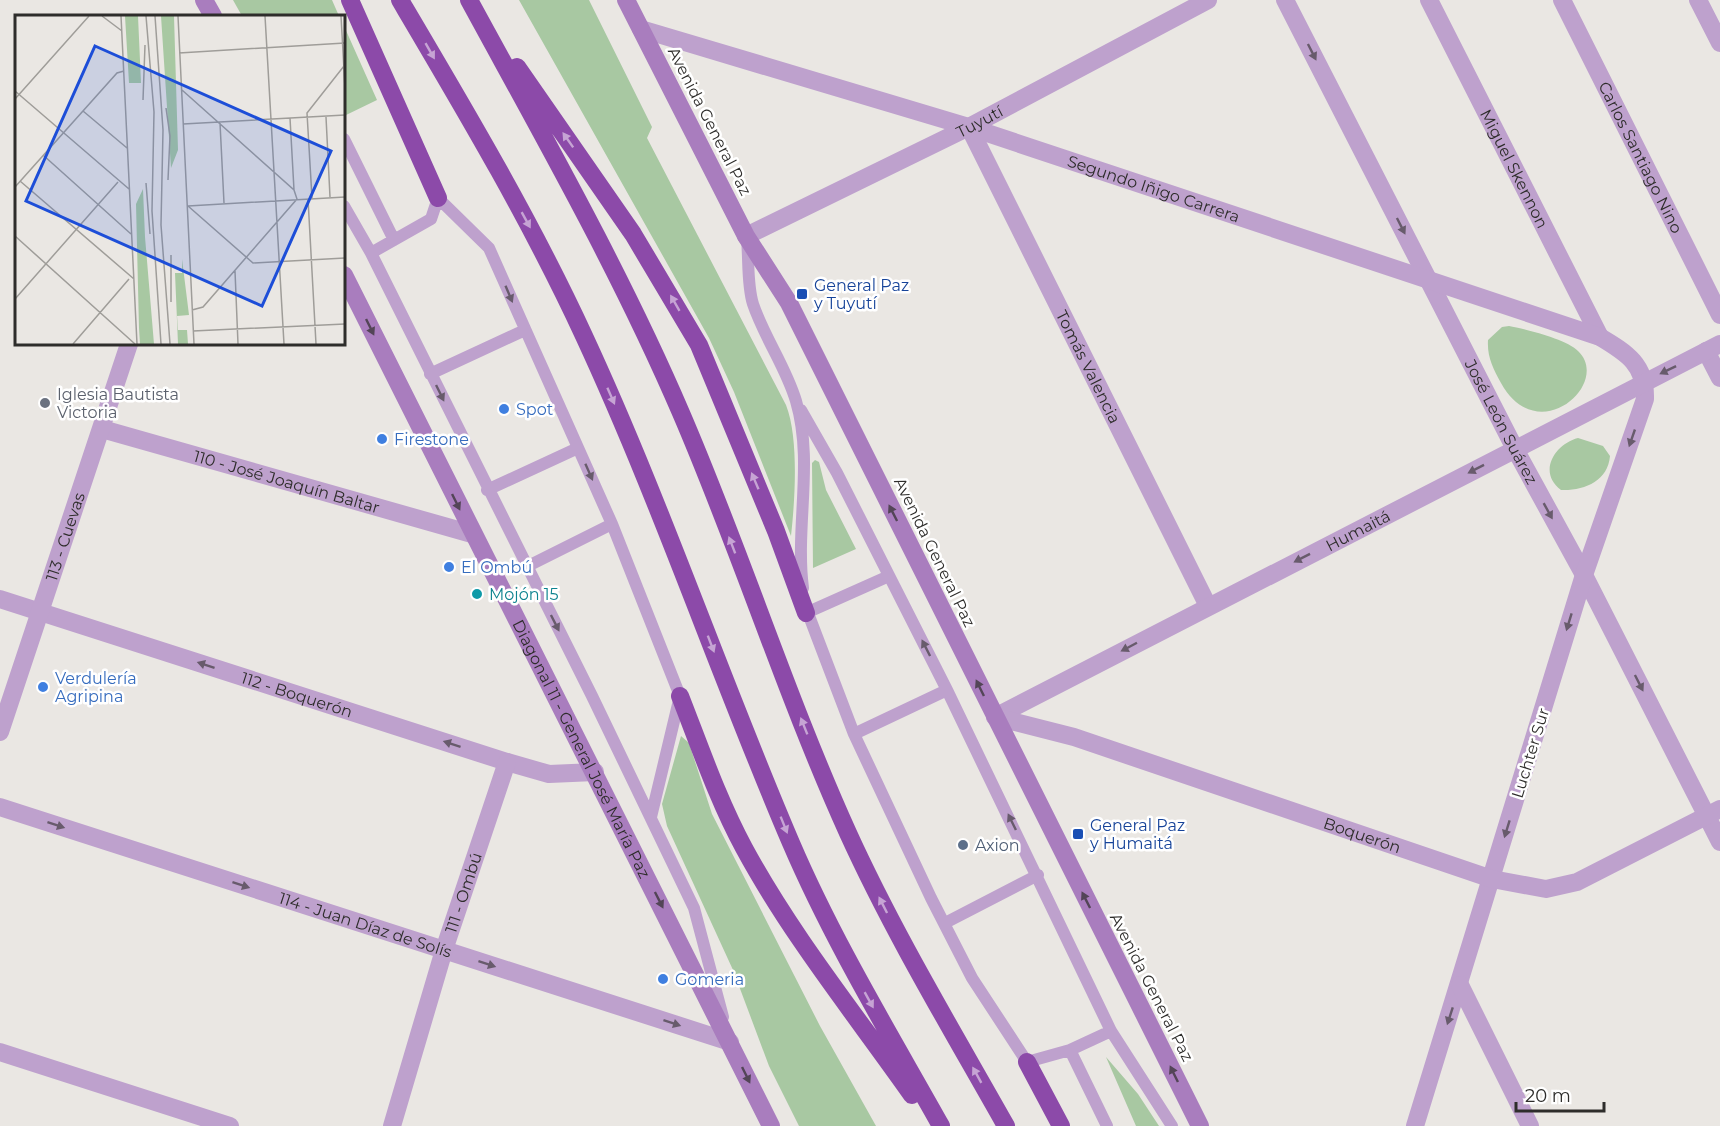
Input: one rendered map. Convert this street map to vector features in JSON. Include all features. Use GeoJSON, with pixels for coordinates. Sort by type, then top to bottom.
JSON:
{"type":"FeatureCollection","features":[{"type":"Feature","properties":{"kind":"highway"},"geometry":{"type":"LineString","coordinates":[[350,0],[438,198]]}},
{"type":"Feature","properties":{"kind":"highway"},"geometry":{"type":"LineString","coordinates":[[400,0],[538,243],[583,334],[632,443],[792,846],[866,994],[941,1126]]}},
{"type":"Feature","properties":{"kind":"highway"},"geometry":{"type":"LineString","coordinates":[[470,0],[633,234],[699,345],[776,531],[806,614]]}},
{"type":"Feature","properties":{"kind":"highway"},"geometry":{"type":"LineString","coordinates":[[470,0],[603,249],[677,405],[848,832],[885,908],[1006,1126]]}},
{"type":"Feature","properties":{"kind":"highway"},"geometry":{"type":"LineString","coordinates":[[680,696],[723,804],[778,906],[933,1126]]}},
{"type":"Feature","properties":{"kind":"highway"},"geometry":{"type":"LineString","coordinates":[[1027,1062],[1061,1126]]}},
{"type":"Feature","properties":{"kind":"street"},"geometry":{"type":"LineString","coordinates":[[204,0],[212,15]]}},
{"type":"Feature","properties":{"kind":"street","name":"Avenida General Paz"},"geometry":{"type":"LineString","coordinates":[[626,0],[746,236],[789,303],[1200,1126]]}},
{"type":"Feature","properties":{"kind":"street","name":"Tuyutí"},"geometry":{"type":"LineString","coordinates":[[746,236],[969,128],[1208,0]]}},
{"type":"Feature","properties":{"kind":"street","name":"José León Suárez"},"geometry":{"type":"LineString","coordinates":[[1285,0],[1515,449],[1713,813],[1720,842]]}},
{"type":"Feature","properties":{"kind":"street","name":"Miguel Skennon"},"geometry":{"type":"LineString","coordinates":[[1429,0],[1600,337]]}},
{"type":"Feature","properties":{"kind":"street","name":"Carlos Santiago Nino"},"geometry":{"type":"LineString","coordinates":[[1562,0],[1720,315]]}},
{"type":"Feature","properties":{"kind":"street"},"geometry":{"type":"LineString","coordinates":[[1698,0],[1720,44]]}},
{"type":"Feature","properties":{"kind":"street","name":"Segundo Iñigo Carrera"},"geometry":{"type":"LineString","coordinates":[[641,29],[969,128],[1600,337],[1620,349],[1636,363],[1646,381]]}},
{"type":"Feature","properties":{"kind":"street","name":"Tomás Valencia"},"geometry":{"type":"LineString","coordinates":[[969,128],[1208,606]]}},
{"type":"Feature","properties":{"kind":"street","name":"Diagonal 11 - General José María Paz"},"geometry":{"type":"LineString","coordinates":[[345,277],[472,534],[596,772],[771,1126]]}},
{"type":"Feature","properties":{"kind":"street","name":"113 - Cuevas"},"geometry":{"type":"LineString","coordinates":[[0,732],[129,345]]}},
{"type":"Feature","properties":{"kind":"street"},"geometry":{"type":"LineString","coordinates":[[1713,347],[1720,378]]}},
{"type":"Feature","properties":{"kind":"street","name":"Humaitá"},"geometry":{"type":"LineString","coordinates":[[995,717],[1713,347]]}},
{"type":"Feature","properties":{"kind":"street","name":"Luchter Sur"},"geometry":{"type":"LineString","coordinates":[[1415,1126],[1584,575],[1645,399],[1646,381]]}},
{"type":"Feature","properties":{"kind":"street","name":"110 - José Joaquín Baltar"},"geometry":{"type":"LineString","coordinates":[[102,429],[472,534]]}},
{"type":"Feature","properties":{"kind":"street","name":"112 - Boquerón"},"geometry":{"type":"LineString","coordinates":[[0,599],[507,762],[549,774],[596,772]]}},
{"type":"Feature","properties":{"kind":"street","name":"Boquerón"},"geometry":{"type":"LineString","coordinates":[[995,717],[1074,737],[1492,879],[1546,889],[1577,882],[1713,813]]}},
{"type":"Feature","properties":{"kind":"street","name":"111 - Ombú"},"geometry":{"type":"LineString","coordinates":[[392,1126],[444,950],[507,762]]}},
{"type":"Feature","properties":{"kind":"street","name":"114 - Juan Díaz de Solís"},"geometry":{"type":"LineString","coordinates":[[0,807],[730,1042]]}},
{"type":"Feature","properties":{"kind":"street"},"geometry":{"type":"LineString","coordinates":[[1460,985],[1530,1126]]}},
{"type":"Feature","properties":{"kind":"street"},"geometry":{"type":"LineString","coordinates":[[0,1052],[230,1126]]}},
{"type":"Feature","properties":{"kind":"lane"},"geometry":{"type":"LineString","coordinates":[[345,141],[394,240]]}},
{"type":"Feature","properties":{"kind":"lane"},"geometry":{"type":"LineString","coordinates":[[370,252],[431,219],[438,198],[489,248],[612,524],[680,696],[651,817]]}},
{"type":"Feature","properties":{"kind":"lane"},"geometry":{"type":"LineString","coordinates":[[345,208],[370,252],[694,908],[730,1042]]}},
{"type":"Feature","properties":{"kind":"lane"},"geometry":{"type":"LineString","coordinates":[[746,236],[753,303],[796,401],[837,473],[947,690],[1038,875],[1111,1031],[1172,1126]]}},
{"type":"Feature","properties":{"kind":"lane"},"geometry":{"type":"LineString","coordinates":[[430,374],[525,330]]}},
{"type":"Feature","properties":{"kind":"lane"},"geometry":{"type":"LineString","coordinates":[[796,401],[804,455],[799,556],[806,614],[854,734],[972,978],[1027,1062],[1070,1050],[1111,1031]]}},
{"type":"Feature","properties":{"kind":"lane"},"geometry":{"type":"LineString","coordinates":[[487,490],[578,448]]}},
{"type":"Feature","properties":{"kind":"lane"},"geometry":{"type":"LineString","coordinates":[[526,567],[612,524]]}},
{"type":"Feature","properties":{"kind":"lane"},"geometry":{"type":"LineString","coordinates":[[806,614],[889,576]]}},
{"type":"Feature","properties":{"kind":"lane"},"geometry":{"type":"LineString","coordinates":[[854,734],[947,690]]}},
{"type":"Feature","properties":{"kind":"lane"},"geometry":{"type":"LineString","coordinates":[[945,923],[1038,875]]}},
{"type":"Feature","properties":{"kind":"lane"},"geometry":{"type":"LineString","coordinates":[[1070,1050],[1107,1126]]}},
{"type":"Feature","properties":{"kind":"green space"},"geometry":{"type":"Polygon","coordinates":[[[233,0],[332,0],[339,15],[241,15],[233,0]]]}},
{"type":"Feature","properties":{"kind":"green space"},"geometry":{"type":"Polygon","coordinates":[[[519,0],[589,0],[652,127],[647,138],[786,405],[793,434],[794,451],[795,487],[791,536],[734,392],[709,338],[519,0]]]}},
{"type":"Feature","properties":{"kind":"green space"},"geometry":{"type":"Polygon","coordinates":[[[345,28],[377,100],[345,116],[345,28]]]}},
{"type":"Feature","properties":{"kind":"green space"},"geometry":{"type":"Polygon","coordinates":[[[1509,326],[1555,339],[1578,351],[1586,364],[1586,379],[1578,393],[1566,404],[1551,411],[1533,411],[1516,402],[1501,383],[1493,367],[1488,340],[1502,327],[1509,326]]]}},
{"type":"Feature","properties":{"kind":"green space"},"geometry":{"type":"Polygon","coordinates":[[[1578,438],[1603,446],[1610,456],[1608,465],[1600,478],[1593,483],[1578,489],[1561,490],[1550,475],[1552,460],[1562,446],[1578,438]]]}},
{"type":"Feature","properties":{"kind":"green space"},"geometry":{"type":"Polygon","coordinates":[[[815,460],[819,462],[826,490],[856,549],[813,568],[812,463],[815,460]]]}},
{"type":"Feature","properties":{"kind":"green space"},"geometry":{"type":"Polygon","coordinates":[[[681,736],[689,743],[712,814],[820,1026],[876,1126],[799,1126],[769,1066],[733,970],[667,826],[662,804],[681,736]]]}},
{"type":"Feature","properties":{"kind":"green space"},"geometry":{"type":"Polygon","coordinates":[[[1106,1057],[1138,1094],[1159,1126],[1136,1126],[1106,1057]]]}},
{"type":"Feature","properties":{"kind":"place","name":"General Paz y Tuyutí"},"geometry":{"type":"Point","coordinates":[802,294]}},
{"type":"Feature","properties":{"kind":"place","name":"Iglesia Bautista Victoria"},"geometry":{"type":"Point","coordinates":[45,403]}},
{"type":"Feature","properties":{"kind":"place","name":"Spot"},"geometry":{"type":"Point","coordinates":[504,409]}},
{"type":"Feature","properties":{"kind":"place","name":"Firestone"},"geometry":{"type":"Point","coordinates":[382,439]}},
{"type":"Feature","properties":{"kind":"place","name":"El Ombú"},"geometry":{"type":"Point","coordinates":[449,567]}},
{"type":"Feature","properties":{"kind":"place","name":"Mojón 15"},"geometry":{"type":"Point","coordinates":[477,594]}},
{"type":"Feature","properties":{"kind":"place","name":"Verdulería Agripina"},"geometry":{"type":"Point","coordinates":[43,687]}},
{"type":"Feature","properties":{"kind":"place","name":"General Paz y Humaitá"},"geometry":{"type":"Point","coordinates":[1078,834]}},
{"type":"Feature","properties":{"kind":"place","name":"Axion"},"geometry":{"type":"Point","coordinates":[963,845]}},
{"type":"Feature","properties":{"kind":"place","name":"Gomeria"},"geometry":{"type":"Point","coordinates":[663,979]}}]}
